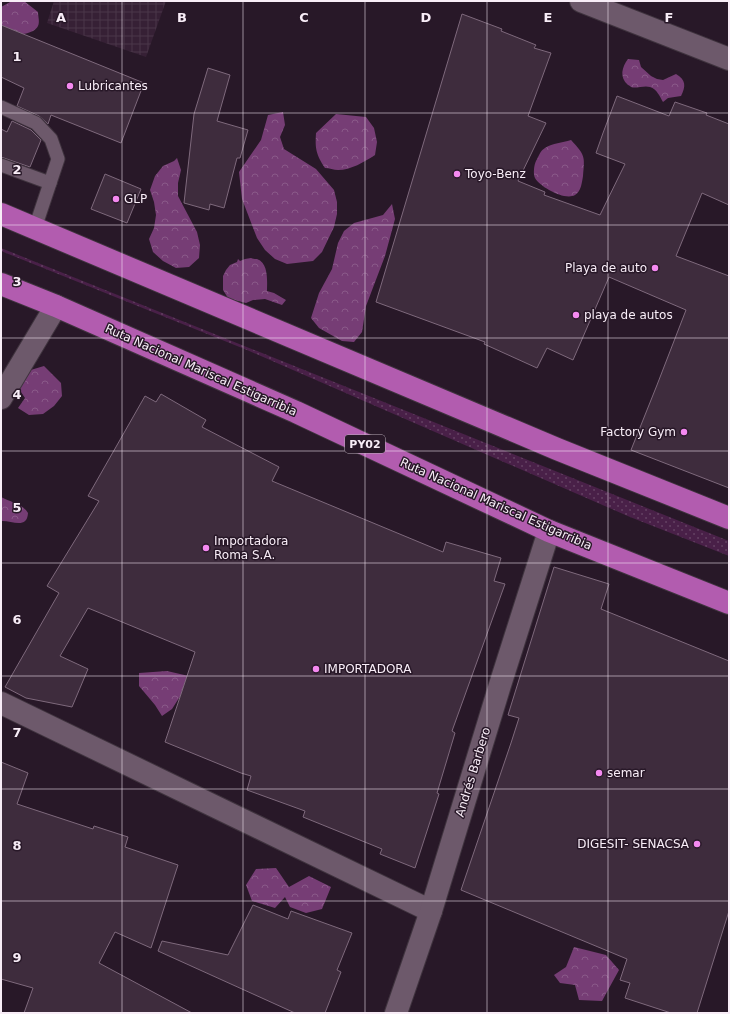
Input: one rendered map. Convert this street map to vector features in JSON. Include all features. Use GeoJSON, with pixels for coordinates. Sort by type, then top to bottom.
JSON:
{"type":"FeatureCollection","features":[{"type":"Feature","properties":{"kind":"highway"},"geometry":{"type":"LineString","coordinates":[[1,214],[542,442],[729,518]]}},
{"type":"Feature","properties":{"kind":"highway","name":"Ruta Nacional Mariscal Estigarribia"},"geometry":{"type":"LineString","coordinates":[[1,284],[56,306],[296,412],[549,531],[729,603]]}},
{"type":"Feature","properties":{"kind":"street"},"geometry":{"type":"LineString","coordinates":[[581,1],[729,59]]}},
{"type":"Feature","properties":{"kind":"street"},"geometry":{"type":"LineString","coordinates":[[1,398],[56,306]]}},
{"type":"Feature","properties":{"kind":"street","name":"Andrés Barbero"},"geometry":{"type":"LineString","coordinates":[[396,1013],[430,911],[549,531]]}},
{"type":"Feature","properties":{"kind":"street"},"geometry":{"type":"LineString","coordinates":[[1,703],[430,911]]}},
{"type":"Feature","properties":{"kind":"lane"},"geometry":{"type":"LineString","coordinates":[[1,107],[36,123],[51,139],[58,159],[35,228]]}},
{"type":"Feature","properties":{"kind":"lane"},"geometry":{"type":"LineString","coordinates":[[1,165],[50,183]]}},
{"type":"Feature","properties":{"kind":"shaded area"},"geometry":{"type":"Polygon","coordinates":[[[54,1],[166,1],[146,57],[47,23],[54,1]]]}},
{"type":"Feature","properties":{"kind":"shaded area"},"geometry":{"type":"Polygon","coordinates":[[[1,248],[729,541],[729,556],[630,517],[247,350],[1,251],[1,248]]]}},
{"type":"Feature","properties":{"kind":"green space"},"geometry":{"type":"Polygon","coordinates":[[[12,1],[24,1],[38,12],[39,23],[32,32],[1,35],[1,7],[12,1]]]}},
{"type":"Feature","properties":{"kind":"green space"},"geometry":{"type":"Polygon","coordinates":[[[628,59],[639,60],[641,67],[657,79],[663,80],[676,74],[679,76],[684,84],[684,89],[681,96],[668,98],[663,102],[655,89],[645,86],[631,87],[628,85],[623,79],[622,72],[628,59]]]}},
{"type":"Feature","properties":{"kind":"green space"},"geometry":{"type":"Polygon","coordinates":[[[283,112],[285,125],[280,137],[284,149],[316,169],[334,190],[337,202],[337,214],[334,227],[322,252],[313,261],[287,264],[275,259],[265,250],[257,238],[242,199],[239,172],[261,140],[268,115],[283,112]]]}},
{"type":"Feature","properties":{"kind":"green space"},"geometry":{"type":"Polygon","coordinates":[[[336,114],[366,117],[374,128],[377,142],[375,155],[348,169],[338,170],[325,168],[317,151],[316,133],[336,114]]]}},
{"type":"Feature","properties":{"kind":"green space"},"geometry":{"type":"Polygon","coordinates":[[[571,140],[583,156],[583,176],[579,192],[575,195],[565,196],[559,195],[547,189],[538,182],[535,178],[534,170],[536,161],[543,149],[551,145],[571,140]]]}},
{"type":"Feature","properties":{"kind":"green space"},"geometry":{"type":"Polygon","coordinates":[[[177,158],[181,170],[178,183],[178,196],[197,232],[200,245],[199,258],[189,267],[176,268],[163,261],[153,252],[149,239],[154,228],[156,215],[150,190],[155,176],[163,166],[177,158]]]}},
{"type":"Feature","properties":{"kind":"green space"},"geometry":{"type":"Polygon","coordinates":[[[392,204],[395,219],[385,256],[366,306],[362,332],[354,342],[342,341],[319,328],[311,318],[319,293],[332,269],[338,243],[344,231],[354,223],[383,215],[392,204]]]}},
{"type":"Feature","properties":{"kind":"green space"},"geometry":{"type":"Polygon","coordinates":[[[251,258],[257,259],[264,264],[267,278],[267,291],[286,300],[282,305],[265,299],[253,300],[246,303],[228,298],[223,290],[223,276],[226,270],[230,265],[237,262],[238,259],[240,261],[251,258]]]}},
{"type":"Feature","properties":{"kind":"green space"},"geometry":{"type":"Polygon","coordinates":[[[44,366],[61,383],[62,396],[54,406],[43,414],[29,415],[18,408],[25,398],[19,389],[24,372],[44,366]]]}},
{"type":"Feature","properties":{"kind":"green space"},"geometry":{"type":"Polygon","coordinates":[[[1,497],[20,505],[26,510],[28,513],[25,521],[18,523],[1,521],[1,497]]]}},
{"type":"Feature","properties":{"kind":"green space"},"geometry":{"type":"Polygon","coordinates":[[[167,671],[193,677],[189,688],[179,698],[172,709],[162,716],[139,686],[139,673],[167,671]]]}},
{"type":"Feature","properties":{"kind":"green space"},"geometry":{"type":"Polygon","coordinates":[[[276,868],[289,887],[309,876],[331,887],[322,909],[306,913],[290,907],[285,897],[275,908],[252,901],[246,885],[256,869],[276,868]]]}},
{"type":"Feature","properties":{"kind":"green space"},"geometry":{"type":"Polygon","coordinates":[[[574,947],[606,955],[619,970],[602,1001],[579,1000],[575,985],[560,983],[554,975],[566,967],[574,947]]]}},
{"type":"Feature","properties":{"kind":"building"},"geometry":{"type":"Polygon","coordinates":[[[462,14],[502,29],[501,31],[536,45],[534,48],[551,53],[528,116],[546,123],[518,181],[545,192],[544,195],[600,215],[625,164],[596,153],[617,96],[669,116],[675,102],[707,113],[706,115],[729,124],[729,205],[702,193],[676,256],[729,276],[729,488],[631,450],[686,310],[609,277],[573,360],[547,348],[537,368],[484,344],[485,342],[376,302],[462,14]]]}},
{"type":"Feature","properties":{"kind":"building"},"geometry":{"type":"Polygon","coordinates":[[[1,25],[144,83],[121,143],[51,115],[48,124],[39,116],[17,106],[24,88],[1,77],[1,25]]]}},
{"type":"Feature","properties":{"kind":"building"},"geometry":{"type":"Polygon","coordinates":[[[208,68],[230,75],[217,121],[248,130],[240,158],[237,158],[224,208],[210,204],[209,210],[184,203],[194,114],[208,68]]]}},
{"type":"Feature","properties":{"kind":"building"},"geometry":{"type":"Polygon","coordinates":[[[12,121],[31,130],[41,140],[30,167],[1,157],[1,129],[7,132],[12,121]]]}},
{"type":"Feature","properties":{"kind":"building","name":"GLP"},"geometry":{"type":"Polygon","coordinates":[[[105,174],[141,189],[127,223],[91,209],[105,174]]]}},
{"type":"Feature","properties":{"kind":"building"},"geometry":{"type":"Polygon","coordinates":[[[161,394],[206,420],[202,427],[279,467],[272,481],[443,552],[446,542],[501,558],[494,581],[505,584],[452,731],[455,733],[437,793],[439,794],[415,868],[380,854],[382,849],[303,817],[305,811],[247,790],[251,776],[165,742],[195,652],[88,608],[60,656],[88,669],[72,707],[26,698],[5,687],[59,593],[47,586],[99,501],[88,496],[145,396],[156,402],[161,394]]]}},
{"type":"Feature","properties":{"kind":"building","name":"semar"},"geometry":{"type":"Polygon","coordinates":[[[554,567],[609,584],[601,609],[729,661],[729,911],[697,1013],[671,1013],[625,998],[630,983],[620,980],[627,959],[461,890],[519,718],[508,715],[554,567]]]}},
{"type":"Feature","properties":{"kind":"building"},"geometry":{"type":"Polygon","coordinates":[[[1,762],[28,773],[17,804],[93,829],[94,826],[128,837],[125,847],[178,865],[151,948],[115,932],[99,963],[192,1013],[24,1013],[33,988],[1,979],[1,762]]]}},
{"type":"Feature","properties":{"kind":"building"},"geometry":{"type":"Polygon","coordinates":[[[253,905],[288,919],[291,911],[352,933],[337,970],[341,972],[325,1013],[295,1013],[158,951],[162,941],[228,955],[253,905]]]}},
{"type":"Feature","properties":{"kind":"place","name":"Lubricantes"},"geometry":{"type":"Point","coordinates":[70,86]}},
{"type":"Feature","properties":{"kind":"place","name":"Toyo-Benz"},"geometry":{"type":"Point","coordinates":[457,174]}},
{"type":"Feature","properties":{"kind":"place","name":"GLP"},"geometry":{"type":"Point","coordinates":[116,199]}},
{"type":"Feature","properties":{"kind":"place","name":"Playa de auto"},"geometry":{"type":"Point","coordinates":[655,268]}},
{"type":"Feature","properties":{"kind":"place","name":"playa de autos"},"geometry":{"type":"Point","coordinates":[576,315]}},
{"type":"Feature","properties":{"kind":"place","name":"Factory Gym"},"geometry":{"type":"Point","coordinates":[684,432]}},
{"type":"Feature","properties":{"kind":"place","name":"Importadora Roma S.A."},"geometry":{"type":"Point","coordinates":[206,548]}},
{"type":"Feature","properties":{"kind":"place","name":"IMPORTADORA"},"geometry":{"type":"Point","coordinates":[316,669]}},
{"type":"Feature","properties":{"kind":"place","name":"semar"},"geometry":{"type":"Point","coordinates":[599,773]}},
{"type":"Feature","properties":{"kind":"place","name":"DIGESIT- SENACSA"},"geometry":{"type":"Point","coordinates":[697,844]}}]}
